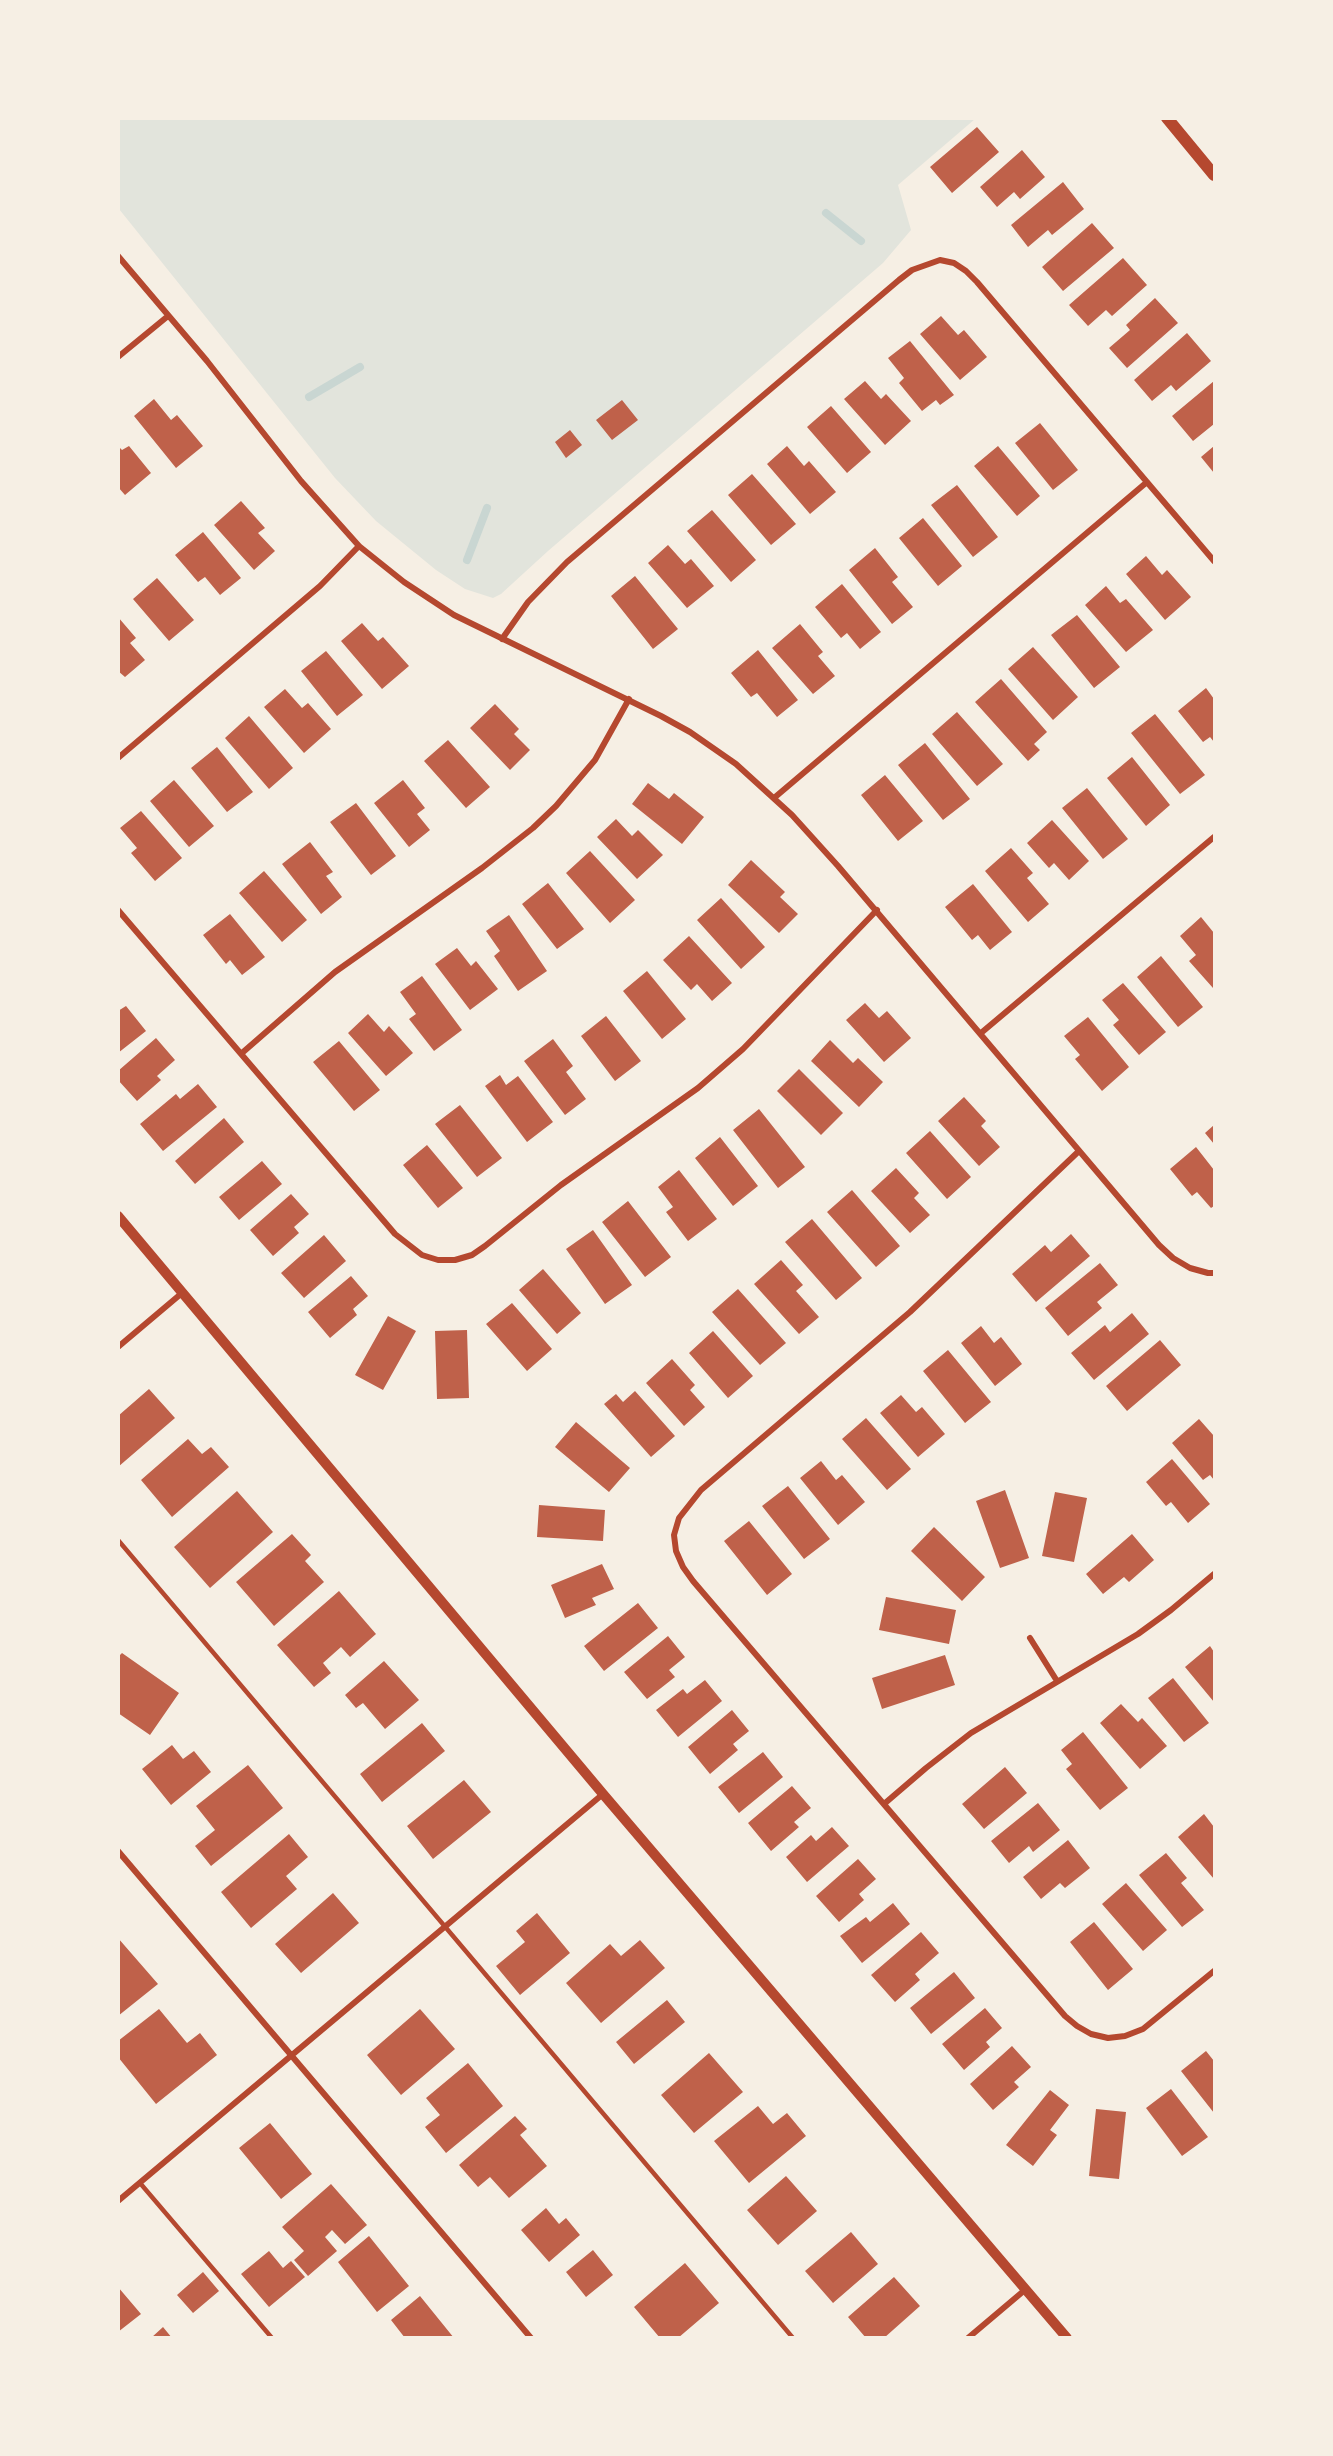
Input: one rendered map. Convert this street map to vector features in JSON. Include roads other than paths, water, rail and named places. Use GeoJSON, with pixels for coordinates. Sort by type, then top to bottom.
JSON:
{"type":"FeatureCollection","features":[{"type":"Feature","properties":{"kind":"main road"},"geometry":{"type":"LineString","coordinates":[[1167,118],[1215,175]]}},
{"type":"Feature","properties":{"kind":"street"},"geometry":{"type":"LineString","coordinates":[[118,256],[301,481],[358,546],[428,599],[454,615],[629,699],[690,732],[714,747],[774,798],[878,910],[1159,1245],[1173,1258],[1190,1268],[1211,1273]]}},
{"type":"Feature","properties":{"kind":"street"},"geometry":{"type":"LineString","coordinates":[[502,639],[528,602],[590,542],[899,280],[912,270],[940,260],[954,263],[977,282],[1215,561]]}},
{"type":"Feature","properties":{"kind":"street"},"geometry":{"type":"LineString","coordinates":[[118,357],[168,316]]}},
{"type":"Feature","properties":{"kind":"street"},"geometry":{"type":"LineString","coordinates":[[774,798],[1147,482]]}},
{"type":"Feature","properties":{"kind":"street"},"geometry":{"type":"LineString","coordinates":[[118,758],[320,586],[358,546]]}},
{"type":"Feature","properties":{"kind":"street"},"geometry":{"type":"LineString","coordinates":[[242,1053],[335,972],[482,868],[532,828],[556,806],[596,760],[629,699]]}},
{"type":"Feature","properties":{"kind":"street"},"geometry":{"type":"LineString","coordinates":[[981,1033],[1215,837]]}},
{"type":"Feature","properties":{"kind":"street"},"geometry":{"type":"LineString","coordinates":[[118,910],[395,1234],[422,1255],[438,1260],[455,1260],[472,1255],[553,1191],[698,1088],[743,1049],[878,910]]}},
{"type":"Feature","properties":{"kind":"street"},"geometry":{"type":"LineString","coordinates":[[1079,1151],[910,1312],[701,1490],[679,1518],[674,1535],[676,1551],[693,1581],[1065,2016],[1084,2030],[1108,2038],[1125,2036],[1143,2030],[1215,1971]]}},
{"type":"Feature","properties":{"kind":"street"},"geometry":{"type":"LineString","coordinates":[[118,1216],[603,1794],[1067,2337]]}},
{"type":"Feature","properties":{"kind":"street"},"geometry":{"type":"LineString","coordinates":[[118,1347],[183,1292]]}},
{"type":"Feature","properties":{"kind":"street"},"geometry":{"type":"LineString","coordinates":[[884,1804],[971,1733],[1155,1622],[1215,1574]]}},
{"type":"Feature","properties":{"kind":"street"},"geometry":{"type":"LineString","coordinates":[[1030,1638],[1057,1681]]}},
{"type":"Feature","properties":{"kind":"street"},"geometry":{"type":"LineString","coordinates":[[118,2201],[603,1794]]}},
{"type":"Feature","properties":{"kind":"street"},"geometry":{"type":"LineString","coordinates":[[118,1851],[531,2337]]}},
{"type":"Feature","properties":{"kind":"street"},"geometry":{"type":"LineString","coordinates":[[968,2337],[1026,2289]]}},
{"type":"Feature","properties":{"kind":"lane"},"geometry":{"type":"LineString","coordinates":[[118,1540],[793,2337]]}},
{"type":"Feature","properties":{"kind":"lane"},"geometry":{"type":"LineString","coordinates":[[140,2183],[272,2337]]}},
{"type":"Feature","properties":{"kind":"waterway"},"geometry":{"type":"LineString","coordinates":[[826,213],[861,241]]}},
{"type":"Feature","properties":{"kind":"waterway"},"geometry":{"type":"LineString","coordinates":[[309,397],[360,367]]}},
{"type":"Feature","properties":{"kind":"waterway"},"geometry":{"type":"LineString","coordinates":[[467,560],[487,508]]}}]}
